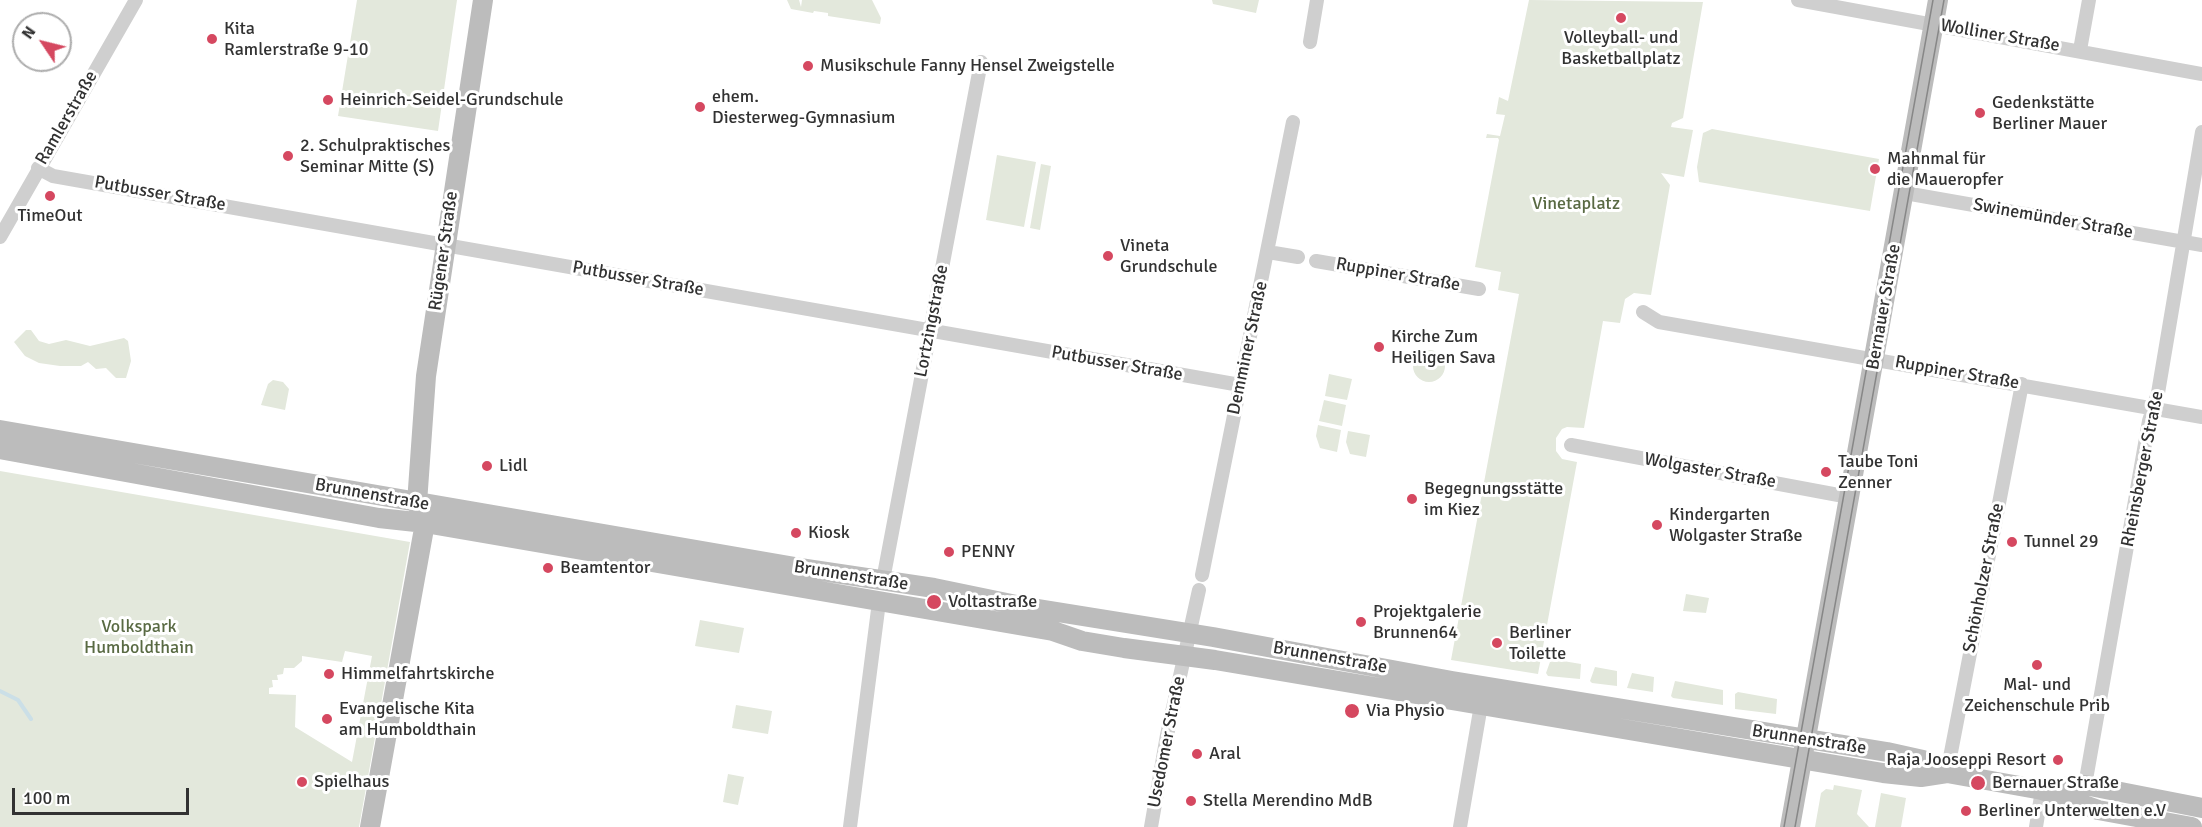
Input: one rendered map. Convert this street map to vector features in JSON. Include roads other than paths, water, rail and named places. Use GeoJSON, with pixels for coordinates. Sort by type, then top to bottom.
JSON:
{"type":"FeatureCollection","features":[{"type":"Feature","properties":{"kind":"main road","name":"Rügener Straße"},"geometry":{"type":"LineString","coordinates":[[417,503],[426,376],[483,0]]}},
{"type":"Feature","properties":{"kind":"main road","name":"Bernauer Straße"},"geometry":{"type":"LineString","coordinates":[[1790,827],[1938,0]]}},
{"type":"Feature","properties":{"kind":"main road","name":"Brunnenstraße"},"geometry":{"type":"LineString","coordinates":[[0,430],[417,503],[996,599],[1026,608],[1190,634],[1803,749],[1920,777],[1947,773],[2042,790],[2083,805],[2192,827]]}},
{"type":"Feature","properties":{"kind":"main road","name":"Brunnenstraße"},"geometry":{"type":"LineString","coordinates":[[0,449],[379,518],[425,523],[1053,631],[1092,643],[1481,705],[1803,749]]}},
{"type":"Feature","properties":{"kind":"main road"},"geometry":{"type":"LineString","coordinates":[[370,827],[425,523],[417,503]]}},
{"type":"Feature","properties":{"kind":"main road"},"geometry":{"type":"LineString","coordinates":[[879,602],[883,580]]}},
{"type":"Feature","properties":{"kind":"main road","name":"Brunnenstraße"},"geometry":{"type":"LineString","coordinates":[[2042,790],[2085,785],[2202,808]]}},
{"type":"Feature","properties":{"kind":"street","name":"Ramlerstraße"},"geometry":{"type":"LineString","coordinates":[[0,237],[136,0]]}},
{"type":"Feature","properties":{"kind":"street"},"geometry":{"type":"LineString","coordinates":[[1310,42],[1317,0]]}},
{"type":"Feature","properties":{"kind":"street","name":"Wolliner Straße"},"geometry":{"type":"LineString","coordinates":[[1798,0],[2202,74]]}},
{"type":"Feature","properties":{"kind":"street"},"geometry":{"type":"LineString","coordinates":[[2080,50],[2089,0]]}},
{"type":"Feature","properties":{"kind":"street","name":"Lortzingstraße"},"geometry":{"type":"LineString","coordinates":[[883,580],[981,62]]}},
{"type":"Feature","properties":{"kind":"street","name":"Demminer Straße"},"geometry":{"type":"LineString","coordinates":[[1202,575],[1293,122]]}},
{"type":"Feature","properties":{"kind":"street","name":"Rheinsberger Straße"},"geometry":{"type":"LineString","coordinates":[[2083,805],[2202,132]]}},
{"type":"Feature","properties":{"kind":"street","name":"Putbusser Straße"},"geometry":{"type":"LineString","coordinates":[[38,168],[53,176],[1240,385]]}},
{"type":"Feature","properties":{"kind":"street","name":"Swinemünder Straße"},"geometry":{"type":"LineString","coordinates":[[1905,193],[2202,245]]}},
{"type":"Feature","properties":{"kind":"street"},"geometry":{"type":"LineString","coordinates":[[1268,252],[1298,257]]}},
{"type":"Feature","properties":{"kind":"street","name":"Ruppiner Straße"},"geometry":{"type":"LineString","coordinates":[[1316,261],[1479,289]]}},
{"type":"Feature","properties":{"kind":"street","name":"Ruppiner Straße"},"geometry":{"type":"LineString","coordinates":[[1643,312],[1659,322],[1841,356],[1875,359],[2202,417]]}},
{"type":"Feature","properties":{"kind":"street","name":"Schönholzer Straße"},"geometry":{"type":"LineString","coordinates":[[1947,773],[2022,384]]}},
{"type":"Feature","properties":{"kind":"street","name":"Wolgaster Straße"},"geometry":{"type":"LineString","coordinates":[[1571,445],[1849,497]]}},
{"type":"Feature","properties":{"kind":"street"},"geometry":{"type":"LineString","coordinates":[[1190,634],[1199,590]]}},
{"type":"Feature","properties":{"kind":"street"},"geometry":{"type":"LineString","coordinates":[[850,827],[879,602]]}},
{"type":"Feature","properties":{"kind":"street","name":"Usedomer Straße"},"geometry":{"type":"LineString","coordinates":[[1151,827],[1190,634]]}},
{"type":"Feature","properties":{"kind":"street"},"geometry":{"type":"LineString","coordinates":[[1460,827],[1481,705]]}},
{"type":"Feature","properties":{"kind":"street"},"geometry":{"type":"LineString","coordinates":[[2036,827],[2042,790]]}},
{"type":"Feature","properties":{"kind":"waterway"},"geometry":{"type":"LineString","coordinates":[[0,691],[18,700],[31,719]]}},
{"type":"Feature","properties":{"kind":"tram line"},"geometry":{"type":"LineString","coordinates":[[1784,827],[1933,0]]}},
{"type":"Feature","properties":{"kind":"tram line"},"geometry":{"type":"LineString","coordinates":[[1795,827],[1944,0]]}},
{"type":"Feature","properties":{"kind":"place","name":"Volleyball- und Basketballplatz"},"geometry":{"type":"Point","coordinates":[1621,18]}},
{"type":"Feature","properties":{"kind":"place","name":"Kita Ramlerstraße 9-10"},"geometry":{"type":"Point","coordinates":[212,39]}},
{"type":"Feature","properties":{"kind":"place","name":"Musikschule Fanny Hensel Zweigstelle"},"geometry":{"type":"Point","coordinates":[808,66]}},
{"type":"Feature","properties":{"kind":"place","name":"Heinrich-Seidel-Grundschule"},"geometry":{"type":"Point","coordinates":[328,100]}},
{"type":"Feature","properties":{"kind":"place","name":"ehem. Diesterweg-Gymnasium"},"geometry":{"type":"Point","coordinates":[700,107]}},
{"type":"Feature","properties":{"kind":"place","name":"Gedenkstätte Berliner Mauer"},"geometry":{"type":"Point","coordinates":[1980,113]}},
{"type":"Feature","properties":{"kind":"place","name":"2. Schulpraktisches Seminar Mitte (S)"},"geometry":{"type":"Point","coordinates":[288,156]}},
{"type":"Feature","properties":{"kind":"place","name":"Mahnmal für die Maueropfer"},"geometry":{"type":"Point","coordinates":[1875,169]}},
{"type":"Feature","properties":{"kind":"place","name":"TimeOut"},"geometry":{"type":"Point","coordinates":[50,196]}},
{"type":"Feature","properties":{"kind":"place","name":"Vineta Grundschule"},"geometry":{"type":"Point","coordinates":[1108,256]}},
{"type":"Feature","properties":{"kind":"place","name":"Kirche Zum Heiligen Sava"},"geometry":{"type":"Point","coordinates":[1379,347]}},
{"type":"Feature","properties":{"kind":"place","name":"Lidl"},"geometry":{"type":"Point","coordinates":[487,466]}},
{"type":"Feature","properties":{"kind":"place","name":"Taube Toni Zenner"},"geometry":{"type":"Point","coordinates":[1826,472]}},
{"type":"Feature","properties":{"kind":"place","name":"Begegnungsstätte im Kiez"},"geometry":{"type":"Point","coordinates":[1412,499]}},
{"type":"Feature","properties":{"kind":"place","name":"Kindergarten Wolgaster Straße"},"geometry":{"type":"Point","coordinates":[1657,525]}},
{"type":"Feature","properties":{"kind":"place","name":"Kiosk"},"geometry":{"type":"Point","coordinates":[796,533]}},
{"type":"Feature","properties":{"kind":"place","name":"Tunnel 29"},"geometry":{"type":"Point","coordinates":[2012,542]}},
{"type":"Feature","properties":{"kind":"place","name":"PENNY"},"geometry":{"type":"Point","coordinates":[949,552]}},
{"type":"Feature","properties":{"kind":"place","name":"Beamtentor"},"geometry":{"type":"Point","coordinates":[548,568]}},
{"type":"Feature","properties":{"kind":"place","name":"Voltastraße"},"geometry":{"type":"Point","coordinates":[934,602]}},
{"type":"Feature","properties":{"kind":"place","name":"Projektgalerie Brunnen64"},"geometry":{"type":"Point","coordinates":[1361,622]}},
{"type":"Feature","properties":{"kind":"place","name":"Berliner Toilette"},"geometry":{"type":"Point","coordinates":[1497,643]}},
{"type":"Feature","properties":{"kind":"place","name":"Mal- und Zeichenschule Prib"},"geometry":{"type":"Point","coordinates":[2037,665]}},
{"type":"Feature","properties":{"kind":"place","name":"Himmelfahrtskirche"},"geometry":{"type":"Point","coordinates":[329,674]}},
{"type":"Feature","properties":{"kind":"place","name":"Via Physio"},"geometry":{"type":"Point","coordinates":[1352,711]}},
{"type":"Feature","properties":{"kind":"place","name":"Evangelische Kita am Humboldthain"},"geometry":{"type":"Point","coordinates":[327,719]}},
{"type":"Feature","properties":{"kind":"place","name":"Aral"},"geometry":{"type":"Point","coordinates":[1197,754]}},
{"type":"Feature","properties":{"kind":"place","name":"Raja Jooseppi Resort"},"geometry":{"type":"Point","coordinates":[2058,760]}},
{"type":"Feature","properties":{"kind":"place","name":"Spielhaus"},"geometry":{"type":"Point","coordinates":[302,782]}},
{"type":"Feature","properties":{"kind":"place","name":"Bernauer Straße"},"geometry":{"type":"Point","coordinates":[1978,783]}},
{"type":"Feature","properties":{"kind":"place","name":"Stella Merendino MdB"},"geometry":{"type":"Point","coordinates":[1191,801]}},
{"type":"Feature","properties":{"kind":"place","name":"Berliner Unterwelten e.V"},"geometry":{"type":"Point","coordinates":[1966,811]}},
{"type":"Feature","properties":{"kind":"park label","name":"Vinetaplatz"},"geometry":{"type":"Point","coordinates":[1576,204]}},
{"type":"Feature","properties":{"kind":"park label","name":"Volkspark Humboldthain"},"geometry":{"type":"Point","coordinates":[139,637]}}]}
